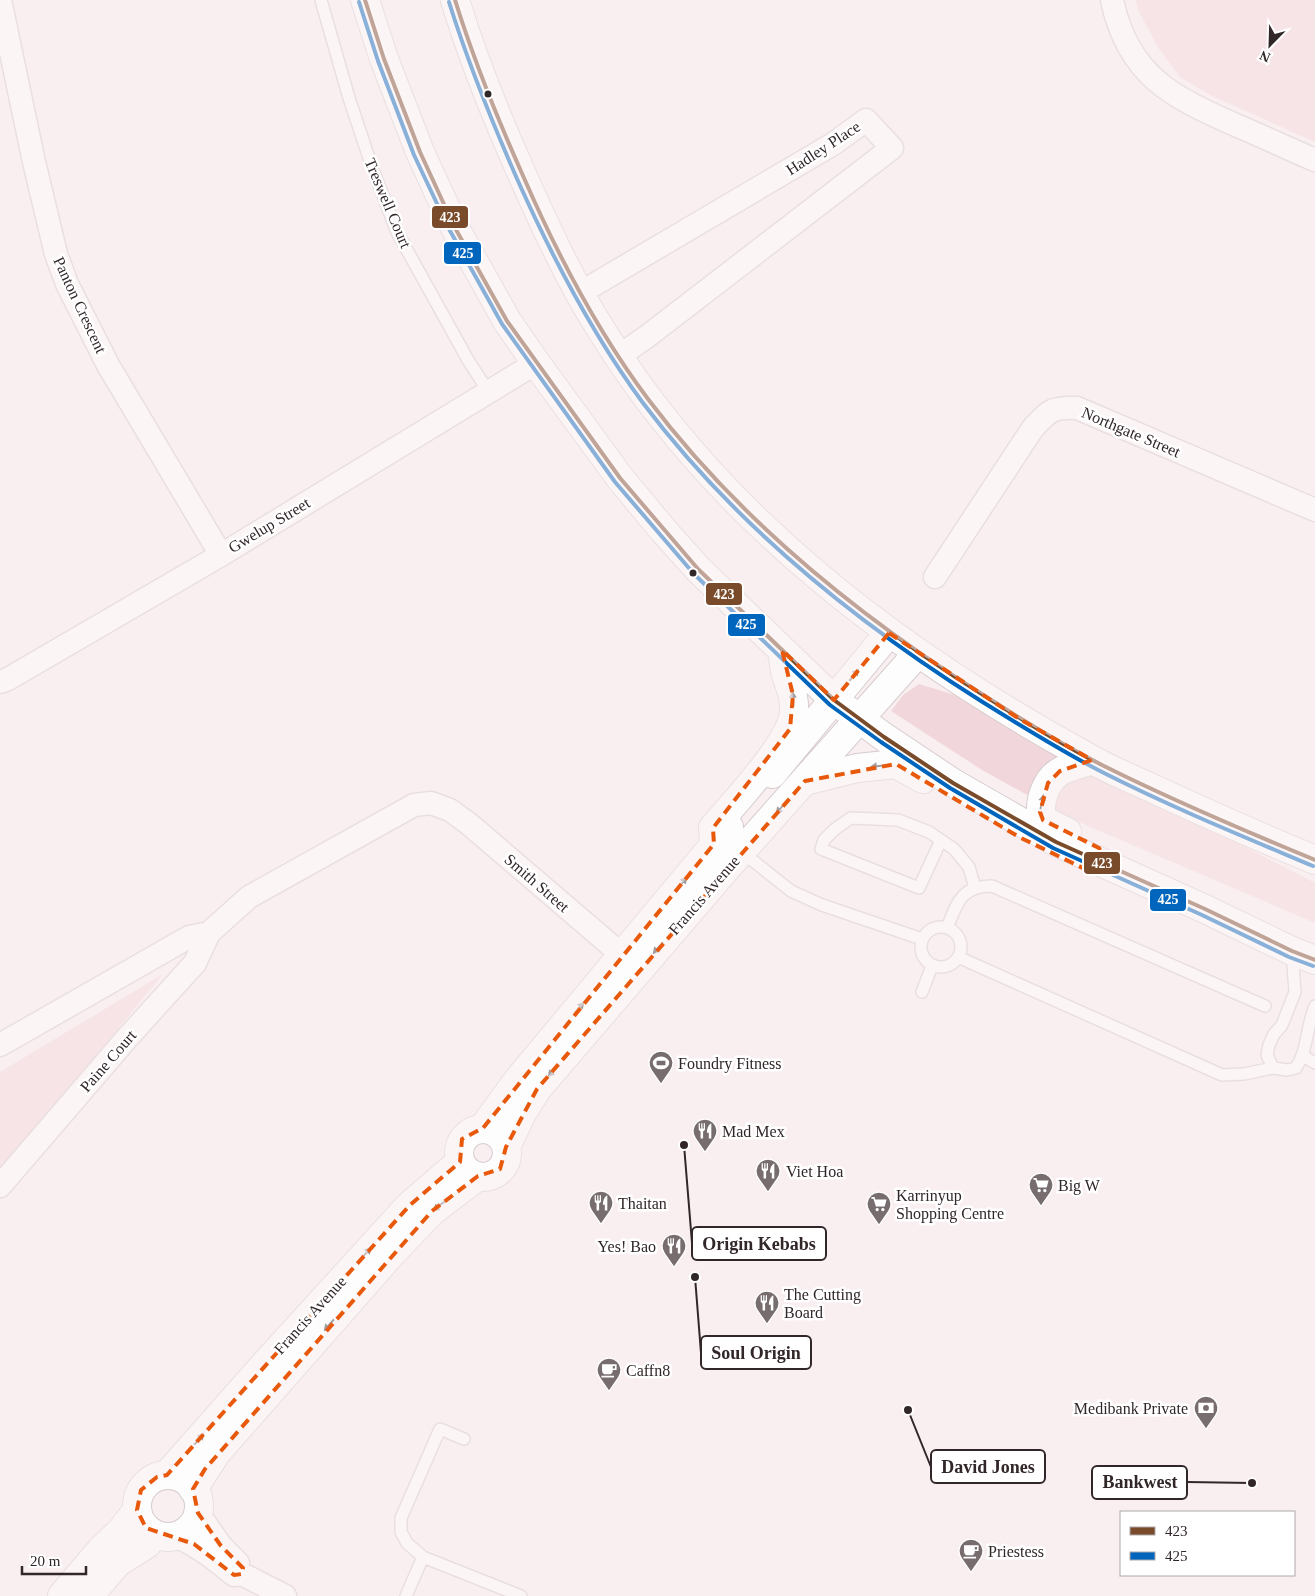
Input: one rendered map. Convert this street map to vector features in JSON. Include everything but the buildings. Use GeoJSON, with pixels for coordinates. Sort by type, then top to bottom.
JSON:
{"type":"FeatureCollection","features":[{"type":"Feature","properties":{"kind":"main road"},"geometry":{"type":"LineString","coordinates":[[365,0],[384,59],[414,135],[454,226],[507,322],[620,478],[698,569],[834,700],[859,720],[952,783],[1056,842],[1303,955]]}},
{"type":"Feature","properties":{"kind":"main road"},"geometry":{"type":"LineString","coordinates":[[455,0],[467,41],[491,105],[541,216],[580,293],[618,357],[666,421],[720,485],[799,560],[889,633],[917,654],[1018,718],[1092,760],[1214,817],[1315,860]]}},
{"type":"Feature","properties":{"kind":"main road","name":"Francis Avenue"},"geometry":{"type":"LineString","coordinates":[[889,633],[714,844],[631,963],[537,1089],[522,1113],[506,1147],[507,1155],[500,1169],[486,1177],[469,1169],[458,1154],[462,1139],[475,1129],[483,1128],[518,1080],[631,963],[742,852],[917,654]]}},
{"type":"Feature","properties":{"kind":"main road"},"geometry":{"type":"LineString","coordinates":[[714,844],[713,828],[781,746],[790,729],[794,714],[794,695],[785,671],[782,650]]}},
{"type":"Feature","properties":{"kind":"main road"},"geometry":{"type":"LineString","coordinates":[[1092,760],[1060,771],[1048,783],[1042,798],[1040,812],[1042,820],[1099,848],[1108,866]]}},
{"type":"Feature","properties":{"kind":"main road"},"geometry":{"type":"LineString","coordinates":[[806,781],[857,768],[896,764],[1019,837],[1087,870],[1108,866]]}},
{"type":"Feature","properties":{"kind":"main road"},"geometry":{"type":"LineString","coordinates":[[1214,817],[1226,834],[1315,876]]}},
{"type":"Feature","properties":{"kind":"main road"},"geometry":{"type":"LineString","coordinates":[[483,1128],[498,1133],[506,1147]]}},
{"type":"Feature","properties":{"kind":"main road","name":"Francis Avenue"},"geometry":{"type":"LineString","coordinates":[[166,1475],[410,1205],[469,1169]]}},
{"type":"Feature","properties":{"kind":"main road","name":"Francis Avenue"},"geometry":{"type":"LineString","coordinates":[[196,1501],[217,1452],[392,1253],[469,1169]]}},
{"type":"Feature","properties":{"kind":"main road"},"geometry":{"type":"LineString","coordinates":[[89,1596],[117,1563],[165,1535],[184,1533],[190,1527],[196,1501],[186,1481],[166,1475],[156,1477],[148,1482],[141,1490],[137,1500],[140,1520],[146,1528],[165,1535]]}},
{"type":"Feature","properties":{"kind":"main road"},"geometry":{"type":"LineString","coordinates":[[62,1596],[101,1550],[122,1530],[137,1510]]}},
{"type":"Feature","properties":{"kind":"street","name":"Panton Crescent"},"geometry":{"type":"LineString","coordinates":[[0,0],[34,162],[56,254],[64,277],[108,365],[221,555]]}},
{"type":"Feature","properties":{"kind":"street"},"geometry":{"type":"LineString","coordinates":[[1112,0],[1116,19],[1128,46],[1145,70],[1169,92],[1197,108],[1315,160]]}},
{"type":"Feature","properties":{"kind":"street","name":"Hadley Place"},"geometry":{"type":"LineString","coordinates":[[580,293],[833,144],[866,120],[892,148],[618,357]]}},
{"type":"Feature","properties":{"kind":"street","name":"Gwelup Street"},"geometry":{"type":"LineString","coordinates":[[0,682],[17,674],[221,555],[536,363]]}},
{"type":"Feature","properties":{"kind":"street","name":"Northgate Street"},"geometry":{"type":"LineString","coordinates":[[935,577],[1033,428],[1046,414],[1059,407],[1077,408],[1315,510]]}},
{"type":"Feature","properties":{"kind":"street","name":"Paine Court"},"geometry":{"type":"LineString","coordinates":[[0,1186],[128,1037],[195,963],[209,933],[249,897],[414,805],[431,802]]}},
{"type":"Feature","properties":{"kind":"street","name":"Smith Street"},"geometry":{"type":"LineString","coordinates":[[431,802],[450,810],[469,824],[631,963]]}},
{"type":"Feature","properties":{"kind":"street","name":"Paine Court"},"geometry":{"type":"LineString","coordinates":[[0,1045],[189,937],[209,933]]}},
{"type":"Feature","properties":{"kind":"street"},"geometry":{"type":"LineString","coordinates":[[196,1501],[222,1546],[243,1568],[242,1574]]}},
{"type":"Feature","properties":{"kind":"street"},"geometry":{"type":"LineString","coordinates":[[165,1535],[210,1554],[234,1575],[242,1574],[285,1596]]}},
{"type":"Feature","properties":{"kind":"lane","name":"Treswell Court"},"geometry":{"type":"LineString","coordinates":[[321,0],[349,98],[397,232],[468,360],[488,391]]}},
{"type":"Feature","properties":{"kind":"lane"},"geometry":{"type":"LineString","coordinates":[[941,840],[919,888],[821,849],[824,840],[835,829],[851,818],[898,820],[929,832],[941,840],[954,849],[969,867],[975,888]]}},
{"type":"Feature","properties":{"kind":"lane"},"geometry":{"type":"LineString","coordinates":[[742,852],[791,890],[822,905],[922,939]]}},
{"type":"Feature","properties":{"kind":"lane"},"geometry":{"type":"LineString","coordinates":[[947,928],[958,900],[966,892],[979,886],[992,886],[1265,1006]]}},
{"type":"Feature","properties":{"kind":"lane"},"geometry":{"type":"LineString","coordinates":[[933,928],[947,928],[953,931],[960,941],[961,948],[958,957],[952,964],[945,967],[932,966],[922,957],[920,950],[922,939],[933,928]]}},
{"type":"Feature","properties":{"kind":"lane"},"geometry":{"type":"LineString","coordinates":[[1273,1068],[1267,1055],[1269,1045],[1274,1034],[1282,1025],[1295,992],[1303,955]]}},
{"type":"Feature","properties":{"kind":"lane"},"geometry":{"type":"LineString","coordinates":[[958,957],[1222,1075],[1244,1074],[1273,1068],[1287,1070],[1296,1068],[1304,1056],[1310,1018],[1315,1006]]}},
{"type":"Feature","properties":{"kind":"lane"},"geometry":{"type":"LineString","coordinates":[[922,992],[932,966]]}},
{"type":"Feature","properties":{"kind":"lane"},"geometry":{"type":"LineString","coordinates":[[1304,1056],[1315,1063]]}},
{"type":"Feature","properties":{"kind":"lane"},"geometry":{"type":"LineString","coordinates":[[464,1440],[440,1429],[401,1518],[401,1532],[407,1543],[423,1557],[521,1596]]}},
{"type":"Feature","properties":{"kind":"lane"},"geometry":{"type":"LineString","coordinates":[[406,1596],[423,1557]]}},
{"type":"Feature","properties":{"kind":"highlighted area"},"geometry":{"type":"Polygon","coordinates":[[[889,633],[1018,718],[1092,760],[1060,771],[1048,783],[1040,812],[1043,820],[1099,848],[1108,866],[1087,870],[1019,837],[896,764],[805,781],[537,1089],[506,1147],[500,1169],[478,1176],[432,1211],[205,1469],[193,1489],[198,1513],[221,1546],[243,1568],[242,1574],[234,1575],[194,1544],[146,1528],[137,1510],[141,1490],[157,1477],[167,1475],[410,1205],[460,1162],[462,1139],[483,1128],[714,844],[713,828],[790,729],[793,695],[782,650],[834,700],[889,633]]]}},
{"type":"Feature","properties":{"kind":"shaded area"},"geometry":{"type":"Polygon","coordinates":[[[1136,0],[1315,0],[1315,142],[1212,96],[1180,77],[1159,49],[1138,10],[1136,0]]]}},
{"type":"Feature","properties":{"kind":"shaded area"},"geometry":{"type":"Polygon","coordinates":[[[919,684],[955,695],[1315,883],[1315,923],[1067,817],[982,770],[891,711],[903,695],[919,684]]]}},
{"type":"Feature","properties":{"kind":"shaded area"},"geometry":{"type":"Polygon","coordinates":[[[163,974],[0,1172],[0,1072],[163,974]]]}},
{"type":"Feature","properties":{"kind":"transit line","name":"423"},"geometry":{"type":"LineString","coordinates":[[365,0],[384,59],[420,152],[454,226],[507,321],[620,478],[698,569],[834,700],[884,737],[953,783],[1056,842],[1315,960]]}},
{"type":"Feature","properties":{"kind":"transit line","name":"423"},"geometry":{"type":"LineString","coordinates":[[455,0],[478,68],[505,134],[551,236],[595,320],[648,399],[683,443],[721,485],[761,525],[847,599],[938,665],[1000,705],[1060,742],[1132,780],[1315,860]]}},
{"type":"Feature","properties":{"kind":"transit line","name":"425"},"geometry":{"type":"LineString","coordinates":[[359,2],[378,61],[414,155],[449,229],[502,324],[615,482],[694,574],[830,705],[950,788],[1053,848],[1202,915],[1289,957],[1313,966]]}},
{"type":"Feature","properties":{"kind":"transit line","name":"425"},"geometry":{"type":"LineString","coordinates":[[449,2],[472,70],[508,159],[545,239],[574,295],[624,377],[643,403],[678,447],[716,489],[756,529],[842,603],[887,638],[981,701],[1056,747],[1128,785],[1313,866]]}},
{"type":"Feature","properties":{"kind":"place","name":"Foundry Fitness"},"geometry":{"type":"Point","coordinates":[661,1084]}},
{"type":"Feature","properties":{"kind":"place","name":"Origin Kebabs"},"geometry":{"type":"Point","coordinates":[684,1145]}},
{"type":"Feature","properties":{"kind":"place","name":"Mad Mex"},"geometry":{"type":"Point","coordinates":[705,1152]}},
{"type":"Feature","properties":{"kind":"place","name":"Viet Hoa"},"geometry":{"type":"Point","coordinates":[768,1192]}},
{"type":"Feature","properties":{"kind":"place","name":"Big W"},"geometry":{"type":"Point","coordinates":[1041,1206]}},
{"type":"Feature","properties":{"kind":"place","name":"Thaitan"},"geometry":{"type":"Point","coordinates":[601,1224]}},
{"type":"Feature","properties":{"kind":"place","name":"Karrinyup Shopping Centre"},"geometry":{"type":"Point","coordinates":[879,1225]}},
{"type":"Feature","properties":{"kind":"place","name":"Yes! Bao"},"geometry":{"type":"Point","coordinates":[674,1267]}},
{"type":"Feature","properties":{"kind":"place","name":"Soul Origin"},"geometry":{"type":"Point","coordinates":[695,1277]}},
{"type":"Feature","properties":{"kind":"place","name":"The Cutting Board"},"geometry":{"type":"Point","coordinates":[767,1324]}},
{"type":"Feature","properties":{"kind":"place","name":"Caffn8"},"geometry":{"type":"Point","coordinates":[609,1391]}},
{"type":"Feature","properties":{"kind":"place","name":"David Jones"},"geometry":{"type":"Point","coordinates":[908,1410]}},
{"type":"Feature","properties":{"kind":"place","name":"Medibank Private"},"geometry":{"type":"Point","coordinates":[1206,1429]}},
{"type":"Feature","properties":{"kind":"place","name":"Bankwest"},"geometry":{"type":"Point","coordinates":[1252,1483]}},
{"type":"Feature","properties":{"kind":"place","name":"Priestess"},"geometry":{"type":"Point","coordinates":[971,1572]}}]}
